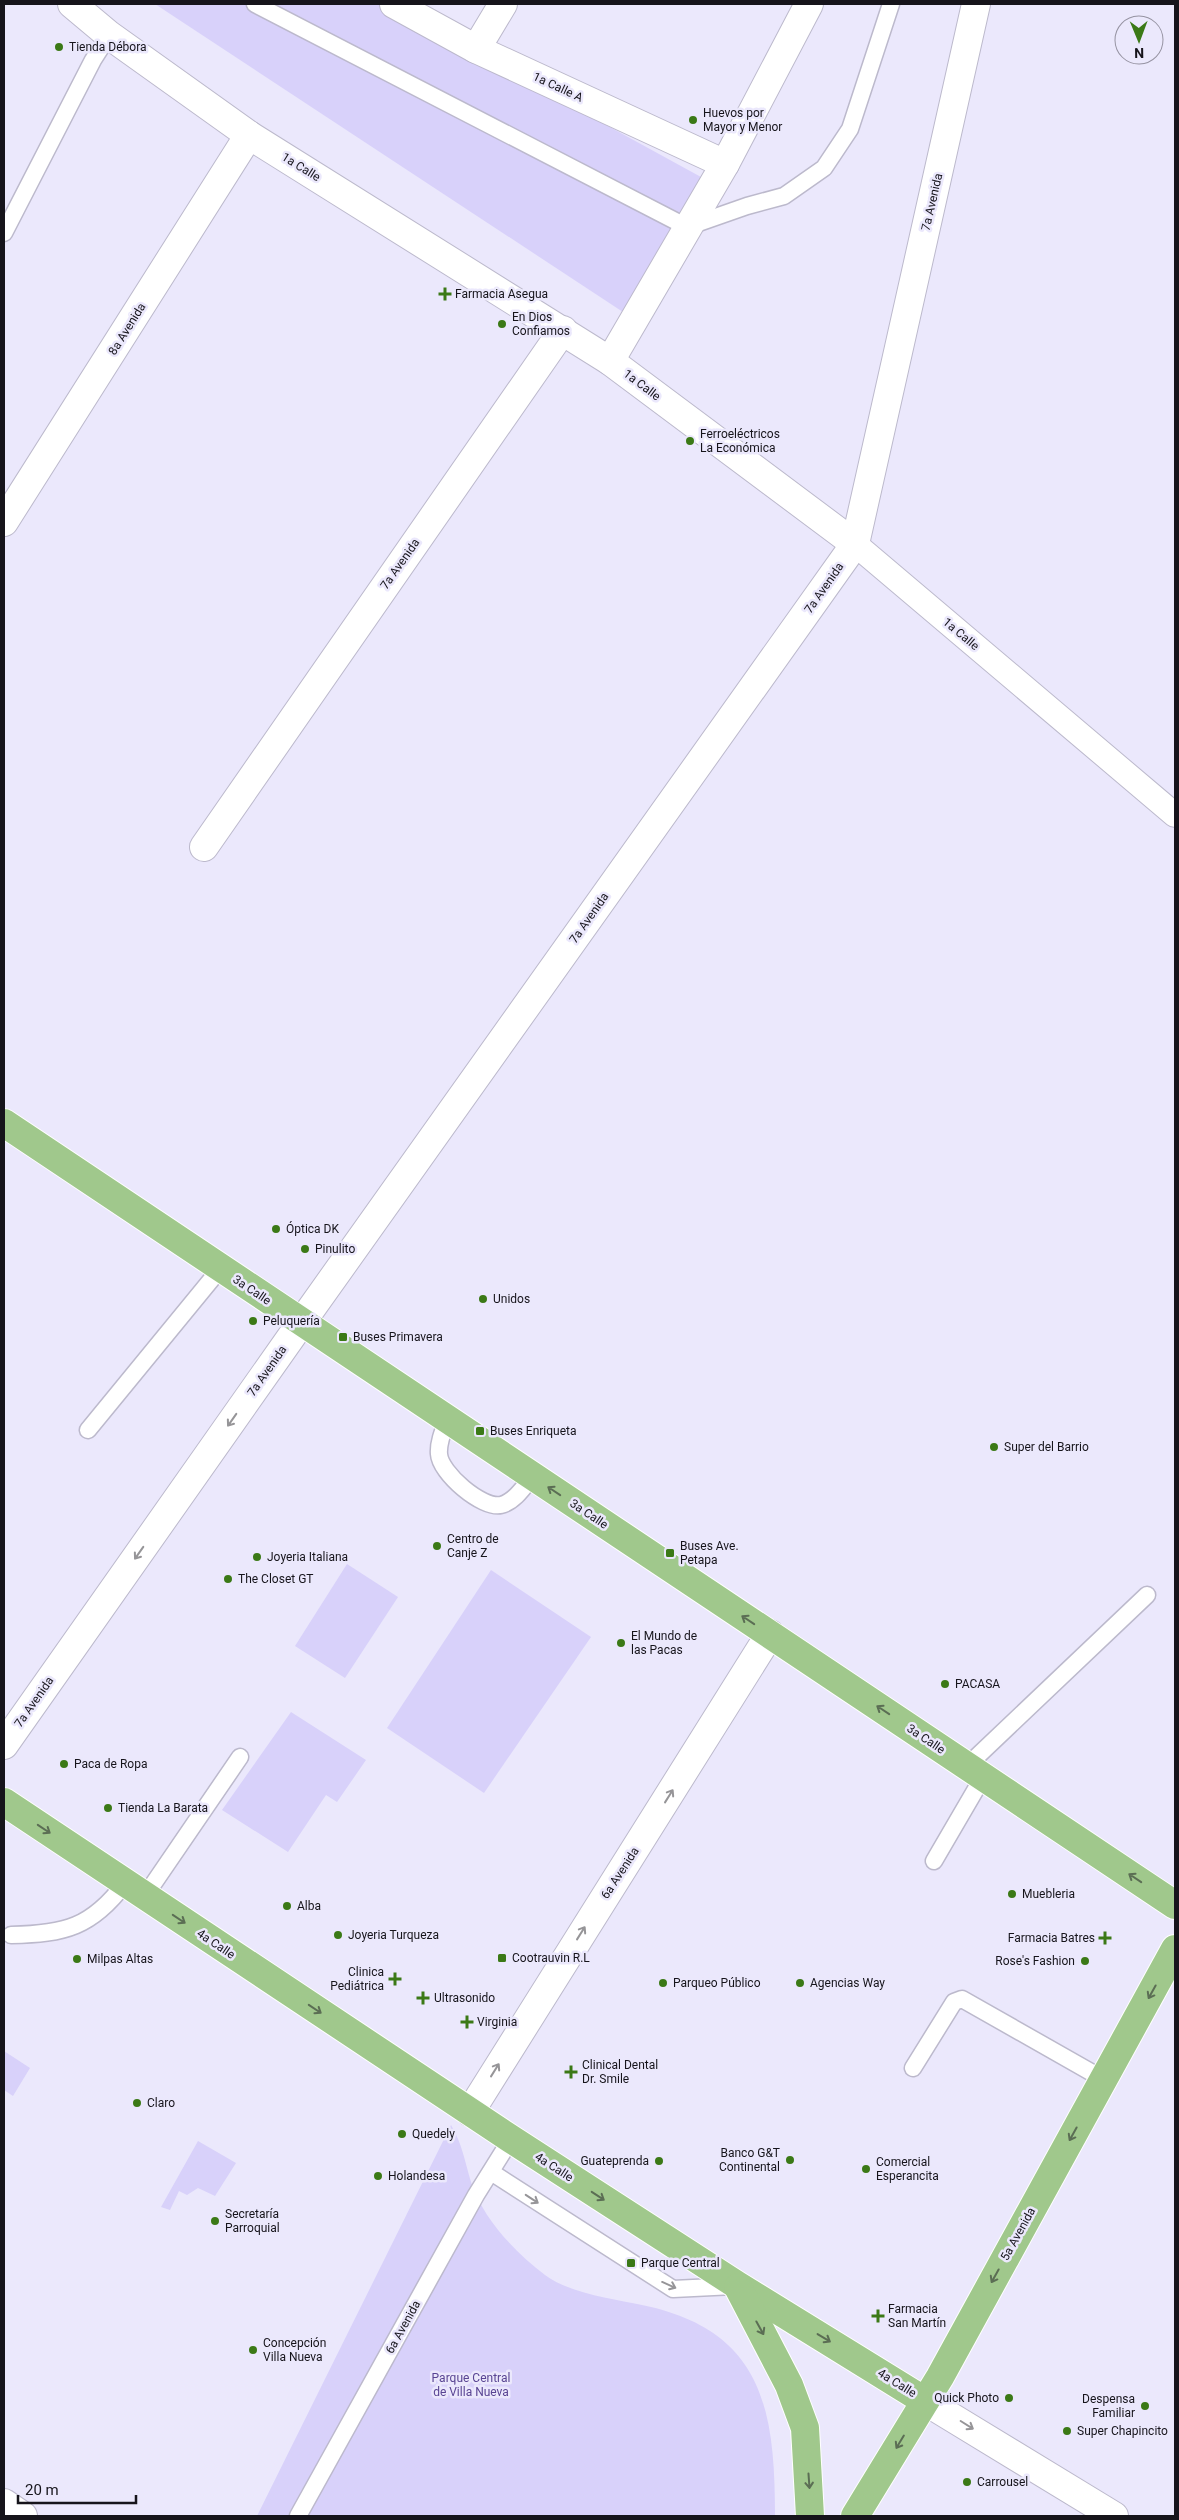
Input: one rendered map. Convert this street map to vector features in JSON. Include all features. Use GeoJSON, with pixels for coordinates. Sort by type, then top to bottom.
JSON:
{"type":"FeatureCollection","features":[{"type":"Feature","properties":{"kind":"main road","name":"3a Calle"},"geometry":{"type":"LineString","coordinates":[[4,1123],[300,1323],[1175,1905]]}},
{"type":"Feature","properties":{"kind":"main road","name":"4a Calle"},"geometry":{"type":"LineString","coordinates":[[4,1802],[470,2112],[737,2286],[925,2400]]}},
{"type":"Feature","properties":{"kind":"main road","name":"5a Avenida"},"geometry":{"type":"LineString","coordinates":[[855,2516],[925,2400],[1175,1949]]}},
{"type":"Feature","properties":{"kind":"main road"},"geometry":{"type":"LineString","coordinates":[[737,2286],[789,2385],[805,2428],[810,2516]]}},
{"type":"Feature","properties":{"kind":"street","name":"1a Calle"},"geometry":{"type":"LineString","coordinates":[[73,4],[110,35],[249,135],[610,361],[855,544],[1175,815]]}},
{"type":"Feature","properties":{"kind":"street","name":"1a Calle A"},"geometry":{"type":"LineString","coordinates":[[394,4],[476,49],[724,164]]}},
{"type":"Feature","properties":{"kind":"street"},"geometry":{"type":"LineString","coordinates":[[476,49],[503,4]]}},
{"type":"Feature","properties":{"kind":"street"},"geometry":{"type":"LineString","coordinates":[[610,361],[724,164],[809,4]]}},
{"type":"Feature","properties":{"kind":"street","name":"7a Avenida"},"geometry":{"type":"LineString","coordinates":[[4,1746],[300,1323],[855,544],[976,4]]}},
{"type":"Feature","properties":{"kind":"street","name":"8a Avenida"},"geometry":{"type":"LineString","coordinates":[[4,522],[249,135]]}},
{"type":"Feature","properties":{"kind":"street","name":"7a Avenida"},"geometry":{"type":"LineString","coordinates":[[204,847],[563,330]]}},
{"type":"Feature","properties":{"kind":"street","name":"6a Avenida"},"geometry":{"type":"LineString","coordinates":[[470,2112],[770,1634]]}},
{"type":"Feature","properties":{"kind":"street","name":"4a Calle"},"geometry":{"type":"LineString","coordinates":[[925,2400],[1114,2516]]}},
{"type":"Feature","properties":{"kind":"street"},"geometry":{"type":"LineString","coordinates":[[4,2503],[23,2516]]}},
{"type":"Feature","properties":{"kind":"lane"},"geometry":{"type":"LineString","coordinates":[[255,4],[687,227],[747,206],[784,196],[824,168],[850,129],[891,4]]}},
{"type":"Feature","properties":{"kind":"lane"},"geometry":{"type":"LineString","coordinates":[[4,233],[93,60],[110,35]]}},
{"type":"Feature","properties":{"kind":"lane"},"geometry":{"type":"LineString","coordinates":[[88,1430],[220,1269]]}},
{"type":"Feature","properties":{"kind":"lane"},"geometry":{"type":"LineString","coordinates":[[447,1421],[441,1436],[438,1455],[442,1466],[454,1480],[480,1500],[492,1505],[503,1504],[518,1494],[532,1477]]}},
{"type":"Feature","properties":{"kind":"lane"},"geometry":{"type":"LineString","coordinates":[[934,1861],[975,1771],[1148,1595]]}},
{"type":"Feature","properties":{"kind":"lane"},"geometry":{"type":"LineString","coordinates":[[11,1934],[57,1931],[89,1920],[135,1889],[240,1758]]}},
{"type":"Feature","properties":{"kind":"lane"},"geometry":{"type":"LineString","coordinates":[[913,2068],[954,2002],[962,1999],[1103,2079]]}},
{"type":"Feature","properties":{"kind":"lane","name":"6a Avenida"},"geometry":{"type":"LineString","coordinates":[[298,2516],[511,2139]]}},
{"type":"Feature","properties":{"kind":"lane"},"geometry":{"type":"LineString","coordinates":[[491,2172],[673,2288],[737,2286]]}},
{"type":"Feature","properties":{"kind":"green space"},"geometry":{"type":"Polygon","coordinates":[[[155,4],[385,4],[701,177],[626,314],[155,4]]]}},
{"type":"Feature","properties":{"kind":"green space"},"geometry":{"type":"Polygon","coordinates":[[[347,1564],[398,1597],[345,1678],[295,1646],[347,1564]]]}},
{"type":"Feature","properties":{"kind":"green space"},"geometry":{"type":"Polygon","coordinates":[[[491,1570],[591,1637],[484,1793],[387,1728],[491,1570]]]}},
{"type":"Feature","properties":{"kind":"green space"},"geometry":{"type":"Polygon","coordinates":[[[291,1712],[366,1760],[337,1802],[326,1795],[288,1852],[222,1810],[291,1712]]]}},
{"type":"Feature","properties":{"kind":"green space"},"geometry":{"type":"Polygon","coordinates":[[[4,2051],[30,2068],[13,2096],[4,2090],[4,2051]]]}},
{"type":"Feature","properties":{"kind":"green space","name":"Parque Central de Villa Nueva"},"geometry":{"type":"Polygon","coordinates":[[[451,2125],[461,2146],[476,2196],[483,2209],[501,2234],[522,2256],[545,2275],[579,2291],[642,2305],[682,2317],[714,2333],[737,2355],[754,2380],[765,2409],[771,2441],[775,2516],[257,2516],[451,2125]]]}},
{"type":"Feature","properties":{"kind":"green space"},"geometry":{"type":"Polygon","coordinates":[[[198,2141],[236,2163],[215,2196],[198,2188],[187,2195],[179,2191],[170,2210],[161,2207],[198,2141]]]}},
{"type":"Feature","properties":{"kind":"place","name":"Tienda Débora"},"geometry":{"type":"Point","coordinates":[59,47]}},
{"type":"Feature","properties":{"kind":"place","name":"Huevos por Mayor y Menor"},"geometry":{"type":"Point","coordinates":[693,120]}},
{"type":"Feature","properties":{"kind":"place","name":"Farmacia Asegua"},"geometry":{"type":"Point","coordinates":[445,294]}},
{"type":"Feature","properties":{"kind":"place","name":"En Dios Confiamos"},"geometry":{"type":"Point","coordinates":[502,324]}},
{"type":"Feature","properties":{"kind":"place","name":"Ferroeléctricos La Económica"},"geometry":{"type":"Point","coordinates":[690,441]}},
{"type":"Feature","properties":{"kind":"place","name":"Óptica DK"},"geometry":{"type":"Point","coordinates":[276,1229]}},
{"type":"Feature","properties":{"kind":"place","name":"Pinulito"},"geometry":{"type":"Point","coordinates":[305,1249]}},
{"type":"Feature","properties":{"kind":"place","name":"Unidos"},"geometry":{"type":"Point","coordinates":[483,1299]}},
{"type":"Feature","properties":{"kind":"place","name":"Peluquería"},"geometry":{"type":"Point","coordinates":[253,1321]}},
{"type":"Feature","properties":{"kind":"place","name":"Buses Primavera"},"geometry":{"type":"Point","coordinates":[343,1337]}},
{"type":"Feature","properties":{"kind":"place","name":"Buses Enriqueta"},"geometry":{"type":"Point","coordinates":[480,1431]}},
{"type":"Feature","properties":{"kind":"place","name":"Super del Barrio"},"geometry":{"type":"Point","coordinates":[994,1447]}},
{"type":"Feature","properties":{"kind":"place","name":"Centro de Canje Z"},"geometry":{"type":"Point","coordinates":[437,1546]}},
{"type":"Feature","properties":{"kind":"place","name":"Buses Ave. Petapa"},"geometry":{"type":"Point","coordinates":[670,1553]}},
{"type":"Feature","properties":{"kind":"place","name":"Joyeria Italiana"},"geometry":{"type":"Point","coordinates":[257,1557]}},
{"type":"Feature","properties":{"kind":"place","name":"The Closet GT"},"geometry":{"type":"Point","coordinates":[228,1579]}},
{"type":"Feature","properties":{"kind":"place","name":"El Mundo de las Pacas"},"geometry":{"type":"Point","coordinates":[621,1643]}},
{"type":"Feature","properties":{"kind":"place","name":"PACASA"},"geometry":{"type":"Point","coordinates":[945,1684]}},
{"type":"Feature","properties":{"kind":"place","name":"Paca de Ropa"},"geometry":{"type":"Point","coordinates":[64,1764]}},
{"type":"Feature","properties":{"kind":"place","name":"Tienda La Barata"},"geometry":{"type":"Point","coordinates":[108,1808]}},
{"type":"Feature","properties":{"kind":"place","name":"Muebleria"},"geometry":{"type":"Point","coordinates":[1012,1894]}},
{"type":"Feature","properties":{"kind":"place","name":"Alba"},"geometry":{"type":"Point","coordinates":[287,1906]}},
{"type":"Feature","properties":{"kind":"place","name":"Joyeria Turqueza"},"geometry":{"type":"Point","coordinates":[338,1935]}},
{"type":"Feature","properties":{"kind":"place","name":"Farmacia Batres"},"geometry":{"type":"Point","coordinates":[1105,1938]}},
{"type":"Feature","properties":{"kind":"place","name":"Cootrauvin R.L"},"geometry":{"type":"Point","coordinates":[502,1958]}},
{"type":"Feature","properties":{"kind":"place","name":"Milpas Altas"},"geometry":{"type":"Point","coordinates":[77,1959]}},
{"type":"Feature","properties":{"kind":"place","name":"Rose's Fashion"},"geometry":{"type":"Point","coordinates":[1085,1961]}},
{"type":"Feature","properties":{"kind":"place","name":"Clinica Pediátrica"},"geometry":{"type":"Point","coordinates":[395,1979]}},
{"type":"Feature","properties":{"kind":"place","name":"Parqueo Público"},"geometry":{"type":"Point","coordinates":[663,1983]}},
{"type":"Feature","properties":{"kind":"place","name":"Agencias Way"},"geometry":{"type":"Point","coordinates":[800,1983]}},
{"type":"Feature","properties":{"kind":"place","name":"Ultrasonido"},"geometry":{"type":"Point","coordinates":[423,1998]}},
{"type":"Feature","properties":{"kind":"place","name":"Virginia"},"geometry":{"type":"Point","coordinates":[467,2022]}},
{"type":"Feature","properties":{"kind":"place","name":"Clinical Dental Dr. Smile"},"geometry":{"type":"Point","coordinates":[571,2072]}},
{"type":"Feature","properties":{"kind":"place","name":"Claro"},"geometry":{"type":"Point","coordinates":[137,2103]}},
{"type":"Feature","properties":{"kind":"place","name":"Quedely"},"geometry":{"type":"Point","coordinates":[402,2134]}},
{"type":"Feature","properties":{"kind":"place","name":"Banco G&T Continental"},"geometry":{"type":"Point","coordinates":[790,2160]}},
{"type":"Feature","properties":{"kind":"place","name":"Guateprenda"},"geometry":{"type":"Point","coordinates":[659,2161]}},
{"type":"Feature","properties":{"kind":"place","name":"Comercial Esperancita"},"geometry":{"type":"Point","coordinates":[866,2169]}},
{"type":"Feature","properties":{"kind":"place","name":"Holandesa"},"geometry":{"type":"Point","coordinates":[378,2176]}},
{"type":"Feature","properties":{"kind":"place","name":"Secretaría Parroquial"},"geometry":{"type":"Point","coordinates":[215,2221]}},
{"type":"Feature","properties":{"kind":"place","name":"Parque Central"},"geometry":{"type":"Point","coordinates":[631,2263]}},
{"type":"Feature","properties":{"kind":"place","name":"Farmacia San Martín"},"geometry":{"type":"Point","coordinates":[878,2316]}},
{"type":"Feature","properties":{"kind":"place","name":"Concepción Villa Nueva"},"geometry":{"type":"Point","coordinates":[253,2350]}},
{"type":"Feature","properties":{"kind":"place","name":"Quick Photo"},"geometry":{"type":"Point","coordinates":[1009,2398]}},
{"type":"Feature","properties":{"kind":"place","name":"Despensa Familiar"},"geometry":{"type":"Point","coordinates":[1145,2406]}},
{"type":"Feature","properties":{"kind":"place","name":"Super Chapincito"},"geometry":{"type":"Point","coordinates":[1067,2431]}},
{"type":"Feature","properties":{"kind":"place","name":"Carrousel"},"geometry":{"type":"Point","coordinates":[967,2482]}}]}
